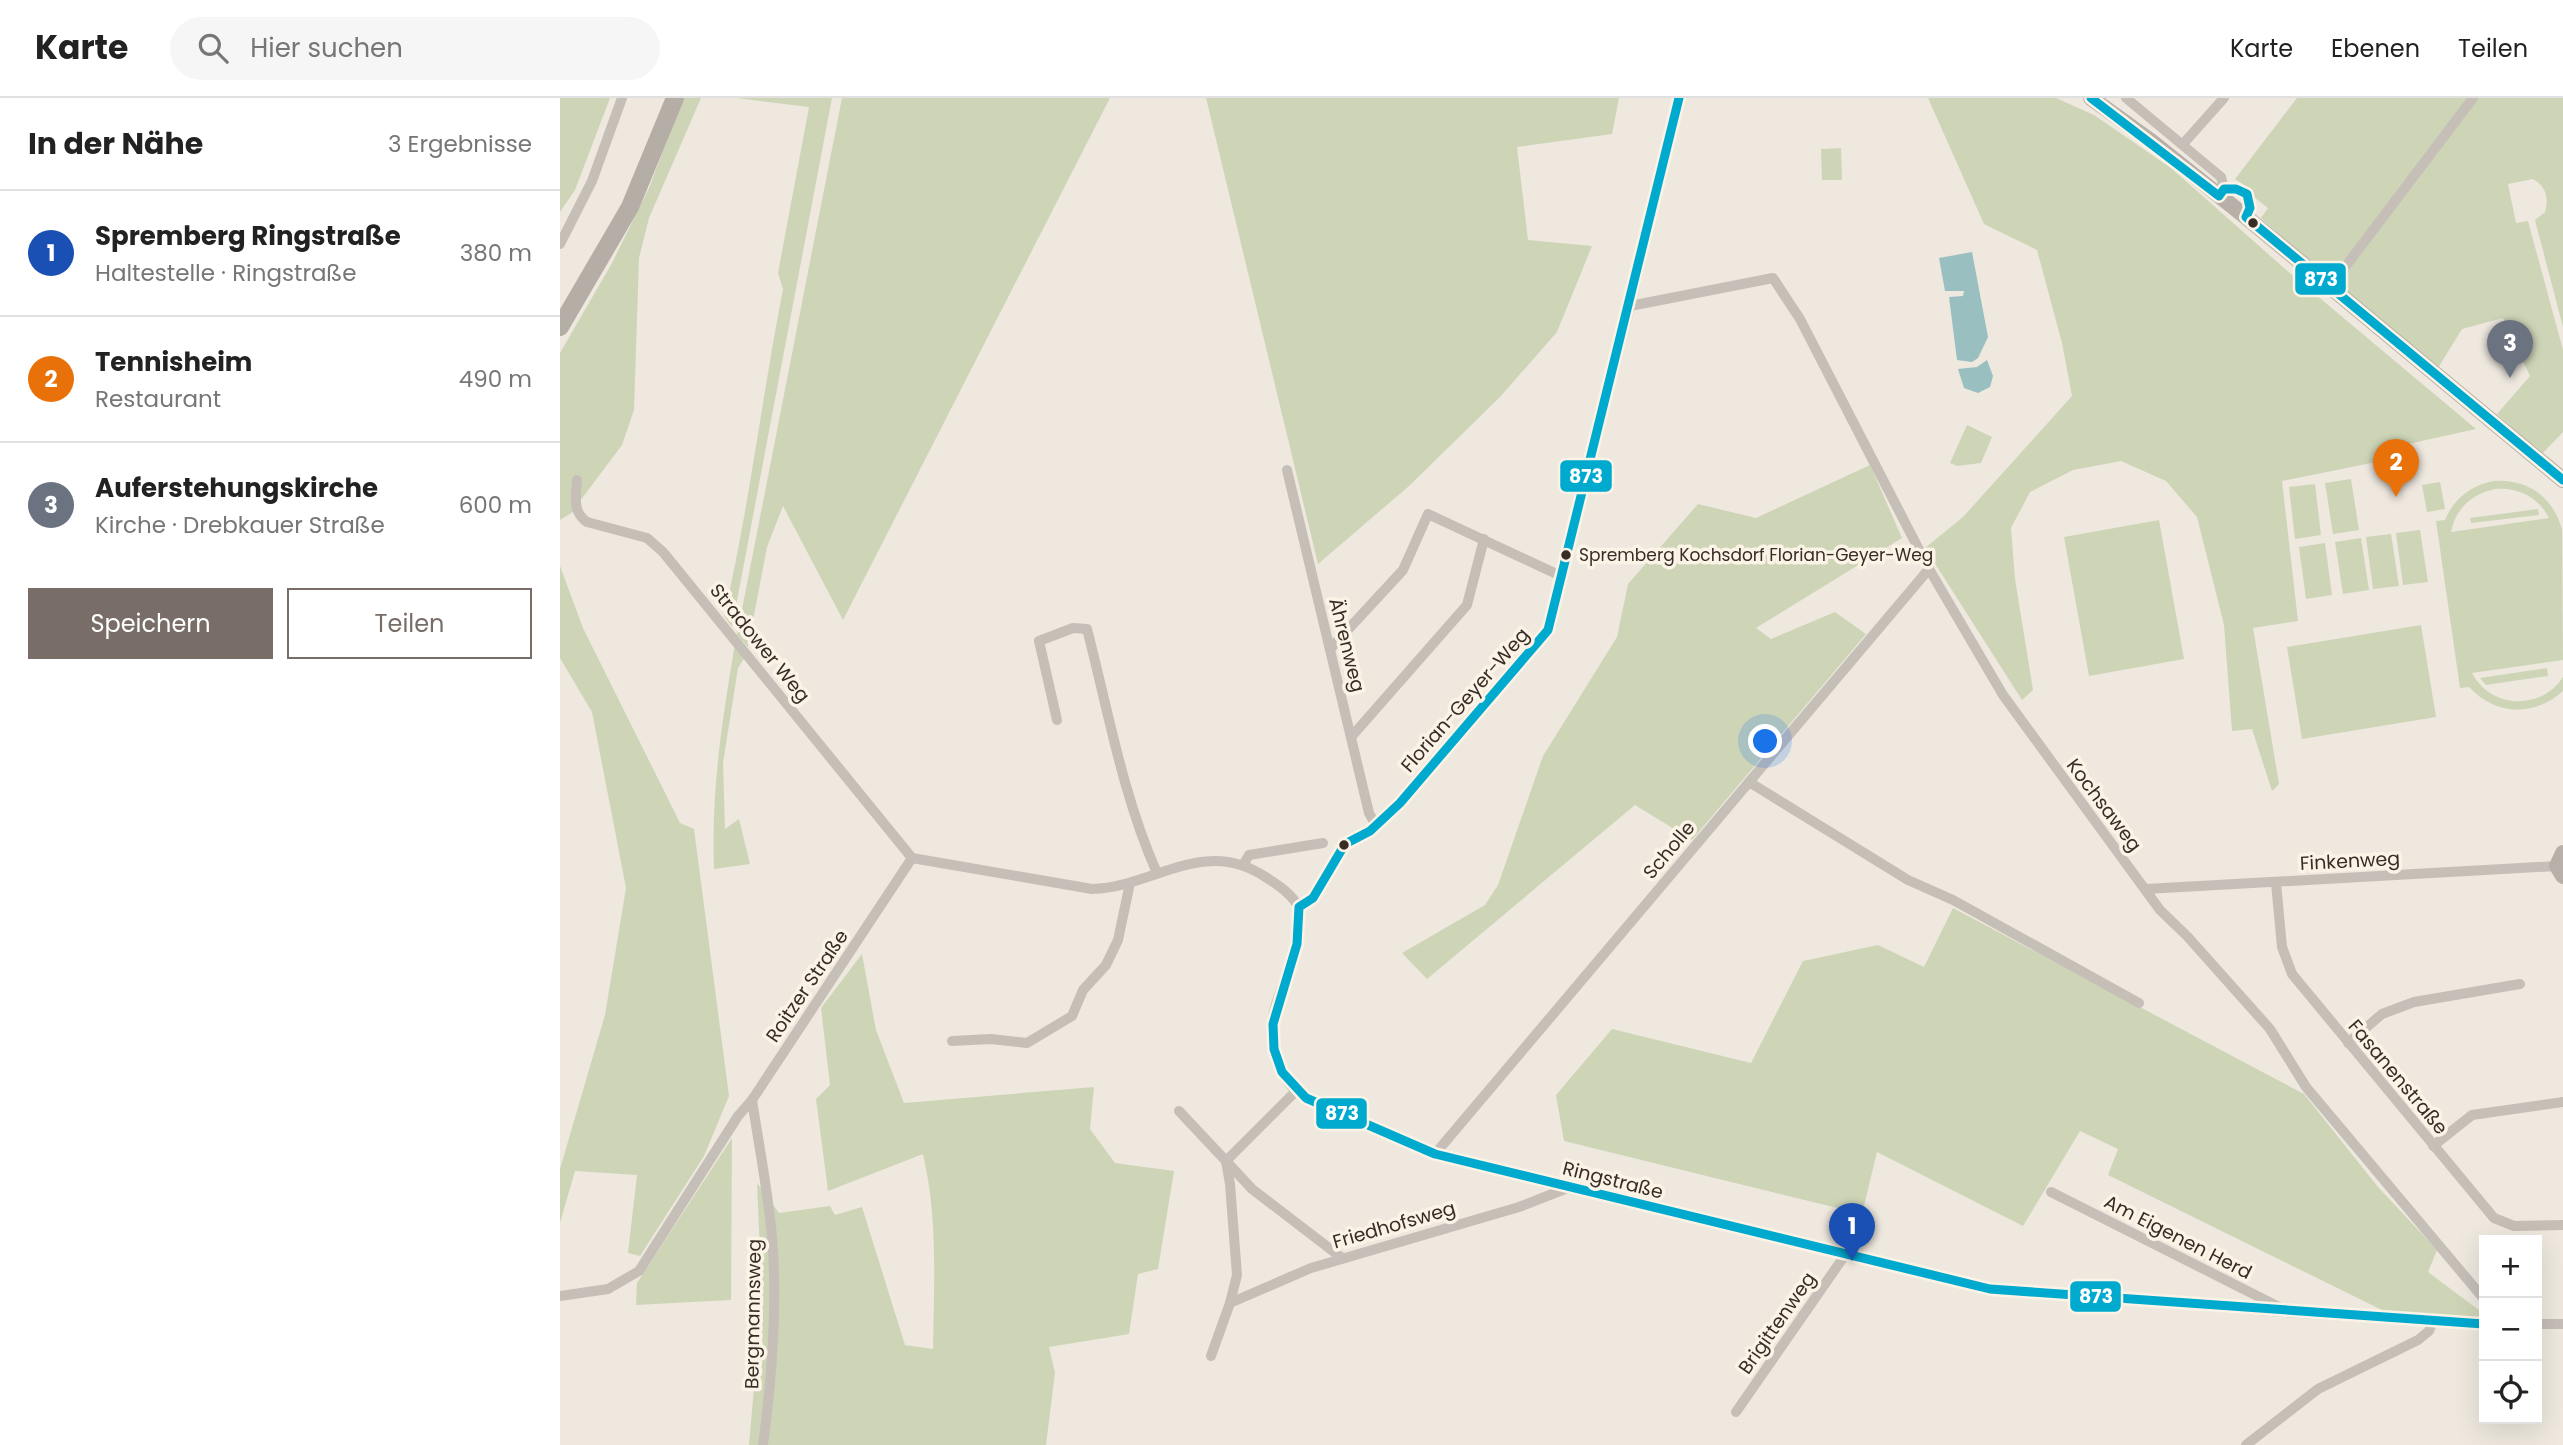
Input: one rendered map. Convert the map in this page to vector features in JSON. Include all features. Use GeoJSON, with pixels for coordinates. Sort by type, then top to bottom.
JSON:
{"type":"FeatureCollection","features":[{"type":"Feature","properties":{"kind":"main road"},"geometry":{"type":"LineString","coordinates":[[560,327],[630,207],[675,98]]}},
{"type":"Feature","properties":{"kind":"street"},"geometry":{"type":"LineString","coordinates":[[560,244],[592,181],[622,98]]}},
{"type":"Feature","properties":{"kind":"street","name":"Florian-Geyer-Weg"},"geometry":{"type":"LineString","coordinates":[[1298,907],[1313,898],[1345,844],[1376,826],[1400,803],[1548,631],[1679,98]]}},
{"type":"Feature","properties":{"kind":"street"},"geometry":{"type":"LineString","coordinates":[[2091,98],[2219,196],[2563,480]]}},
{"type":"Feature","properties":{"kind":"street"},"geometry":{"type":"LineString","coordinates":[[2126,98],[2221,177],[2224,189],[2219,196]]}},
{"type":"Feature","properties":{"kind":"street"},"geometry":{"type":"LineString","coordinates":[[2183,144],[2224,98]]}},
{"type":"Feature","properties":{"kind":"street"},"geometry":{"type":"LineString","coordinates":[[2330,287],[2473,98]]}},
{"type":"Feature","properties":{"kind":"street","name":"Kochsaweg"},"geometry":{"type":"LineString","coordinates":[[1630,306],[1773,278],[1800,319],[1929,569],[2003,695],[2160,910],[2187,936],[2270,1029],[2321,1106],[2483,1298]]}},
{"type":"Feature","properties":{"kind":"street","name":"Ährenweg"},"geometry":{"type":"LineString","coordinates":[[1287,470],[1369,813],[1376,826]]}},
{"type":"Feature","properties":{"kind":"street","name":"Stradower Weg"},"geometry":{"type":"LineString","coordinates":[[577,480],[575,505],[580,517],[587,522],[647,538],[663,552],[912,858]]}},
{"type":"Feature","properties":{"kind":"street"},"geometry":{"type":"LineString","coordinates":[[1330,649],[1403,570],[1427,514],[1561,576]]}},
{"type":"Feature","properties":{"kind":"street"},"geometry":{"type":"LineString","coordinates":[[1352,736],[1467,605],[1484,539]]}},
{"type":"Feature","properties":{"kind":"street","name":"Scholle"},"geometry":{"type":"LineString","coordinates":[[1435,1154],[1929,569]]}},
{"type":"Feature","properties":{"kind":"street"},"geometry":{"type":"LineString","coordinates":[[1057,720],[1039,641],[1073,628],[1087,629],[1132,801],[1145,846],[1157,873]]}},
{"type":"Feature","properties":{"kind":"street"},"geometry":{"type":"LineString","coordinates":[[1749,782],[1908,880],[1953,900],[2139,1003]]}},
{"type":"Feature","properties":{"kind":"street"},"geometry":{"type":"LineString","coordinates":[[1243,865],[1249,855],[1323,842]]}},
{"type":"Feature","properties":{"kind":"street"},"geometry":{"type":"LineString","coordinates":[[912,858],[1092,889],[1114,888],[1207,860],[1243,865],[1284,890],[1298,907],[1299,934],[1274,1014],[1275,1055],[1281,1073],[1295,1092],[1226,1161]]}},
{"type":"Feature","properties":{"kind":"street","name":"Roitzer Straße"},"geometry":{"type":"LineString","coordinates":[[560,1296],[608,1289],[639,1271],[738,1116],[752,1100],[912,858]]}},
{"type":"Feature","properties":{"kind":"street","name":"Finkenweg"},"geometry":{"type":"LineString","coordinates":[[2146,889],[2561,865]]}},
{"type":"Feature","properties":{"kind":"street"},"geometry":{"type":"LineString","coordinates":[[951,1041],[991,1039],[1027,1043],[1072,1016],[1083,990],[1106,965],[1118,940],[1130,883]]}},
{"type":"Feature","properties":{"kind":"street","name":"Fasanenstraße"},"geometry":{"type":"LineString","coordinates":[[2276,883],[2286,962],[2292,974],[2433,1146],[2494,1218],[2514,1226],[2563,1225]]}},
{"type":"Feature","properties":{"kind":"street"},"geometry":{"type":"LineString","coordinates":[[2348,1043],[2382,1014],[2414,1002],[2520,984]]}},
{"type":"Feature","properties":{"kind":"street","name":"Ringstraße"},"geometry":{"type":"LineString","coordinates":[[1295,1092],[1435,1154],[1990,1289],[2479,1324]]}},
{"type":"Feature","properties":{"kind":"street","name":"Bergmannsweg"},"geometry":{"type":"LineString","coordinates":[[752,1100],[769,1208],[774,1283],[770,1388],[763,1445]]}},
{"type":"Feature","properties":{"kind":"street"},"geometry":{"type":"LineString","coordinates":[[2433,1146],[2472,1115],[2563,1102]]}},
{"type":"Feature","properties":{"kind":"street"},"geometry":{"type":"LineString","coordinates":[[1179,1111],[1252,1189],[1342,1258]]}},
{"type":"Feature","properties":{"kind":"street"},"geometry":{"type":"LineString","coordinates":[[1211,1356],[1237,1275],[1226,1161]]}},
{"type":"Feature","properties":{"kind":"street","name":"Friedhofsweg"},"geometry":{"type":"LineString","coordinates":[[1230,1303],[1342,1258],[1519,1207],[1570,1187]]}},
{"type":"Feature","properties":{"kind":"street","name":"Am Eigenen Herd"},"geometry":{"type":"LineString","coordinates":[[2051,1192],[2289,1312]]}},
{"type":"Feature","properties":{"kind":"street","name":"Brigittenweg"},"geometry":{"type":"LineString","coordinates":[[1736,1412],[1845,1255]]}},
{"type":"Feature","properties":{"kind":"street"},"geometry":{"type":"LineString","coordinates":[[2246,1445],[2318,1388],[2418,1340],[2429,1331],[2433,1321]]}},
{"type":"Feature","properties":{"kind":"street"},"geometry":{"type":"LineString","coordinates":[[2542,1324],[2563,1324]]}},
{"type":"Feature","properties":{"kind":"green space"},"geometry":{"type":"Polygon","coordinates":[[[560,98],[610,98],[575,190],[560,212],[560,98]]]}},
{"type":"Feature","properties":{"kind":"green space"},"geometry":{"type":"Polygon","coordinates":[[[683,98],[701,98],[649,218],[639,258],[634,410],[622,445],[580,501],[581,507],[560,520],[560,353],[612,263],[649,188],[683,98]]]}},
{"type":"Feature","properties":{"kind":"green space"},"geometry":{"type":"Polygon","coordinates":[[[737,98],[832,98],[732,627],[724,616],[741,535],[783,289],[778,273],[809,107],[737,98]]]}},
{"type":"Feature","properties":{"kind":"green space"},"geometry":{"type":"Polygon","coordinates":[[[842,98],[1110,98],[843,620],[783,506],[767,547],[748,647],[737,635],[842,98]]]}},
{"type":"Feature","properties":{"kind":"green space"},"geometry":{"type":"Polygon","coordinates":[[[1206,98],[1619,98],[1612,134],[1517,147],[1528,240],[1592,246],[1557,332],[1500,397],[1409,486],[1318,564],[1206,98]]]}},
{"type":"Feature","properties":{"kind":"green space"},"geometry":{"type":"Polygon","coordinates":[[[1928,98],[2056,98],[2094,115],[2171,168],[2284,268],[2476,429],[2408,444],[2406,456],[2282,481],[2298,621],[2253,628],[2279,784],[2272,791],[2252,729],[2232,731],[2224,625],[2197,517],[2166,481],[2121,461],[2073,470],[2030,492],[2011,528],[2015,579],[2033,690],[2022,700],[1925,548],[1963,517],[2072,396],[2062,343],[2037,250],[1984,224],[1928,98]]]}},
{"type":"Feature","properties":{"kind":"green space"},"geometry":{"type":"Polygon","coordinates":[[[2297,98],[2563,98],[2563,327],[2535,220],[2545,212],[2545,193],[2541,185],[2533,179],[2508,184],[2516,223],[2528,221],[2563,350],[2563,432],[2542,454],[2497,414],[2530,376],[2503,318],[2462,329],[2435,373],[2261,218],[2268,208],[2250,194],[2252,190],[2235,179],[2297,98]]]}},
{"type":"Feature","properties":{"kind":"green space"},"geometry":{"type":"Polygon","coordinates":[[[1841,148],[1842,180],[1822,180],[1821,149],[1841,148]]]}},
{"type":"Feature","properties":{"kind":"green space"},"geometry":{"type":"Polygon","coordinates":[[[1967,425],[1992,437],[1981,463],[1957,466],[1950,463],[1967,425]]]}},
{"type":"Feature","properties":{"kind":"green space"},"geometry":{"type":"Polygon","coordinates":[[[1870,465],[1902,538],[1756,628],[1771,639],[1835,612],[1866,634],[1692,840],[1635,805],[1427,979],[1402,953],[1485,905],[1498,885],[1543,756],[1617,637],[1628,584],[1698,504],[1756,518],[1870,465]]]}},
{"type":"Feature","properties":{"kind":"green space"},"geometry":{"type":"Polygon","coordinates":[[[2351,479],[2359,530],[2333,534],[2325,483],[2351,479]]]}},
{"type":"Feature","properties":{"kind":"green space"},"geometry":{"type":"Polygon","coordinates":[[[2506,481],[2537,492],[2552,507],[2562,529],[2563,660],[2472,673],[2480,685],[2491,694],[2516,701],[2542,696],[2554,688],[2563,677],[2563,691],[2528,709],[2503,708],[2491,704],[2469,687],[2460,688],[2436,521],[2445,520],[2458,499],[2485,483],[2506,481]],[[2503,489],[2487,491],[2472,498],[2461,509],[2451,532],[2549,518],[2533,499],[2519,492],[2503,489]]]}},
{"type":"Feature","properties":{"kind":"green space"},"geometry":{"type":"Polygon","coordinates":[[[2440,482],[2445,509],[2427,512],[2422,485],[2440,482]]]}},
{"type":"Feature","properties":{"kind":"green space"},"geometry":{"type":"Polygon","coordinates":[[[2315,484],[2321,535],[2295,539],[2289,487],[2315,484]]]}},
{"type":"Feature","properties":{"kind":"green space"},"geometry":{"type":"Polygon","coordinates":[[[2538,509],[2539,515],[2471,523],[2470,518],[2538,509]]]}},
{"type":"Feature","properties":{"kind":"green space"},"geometry":{"type":"Polygon","coordinates":[[[2159,520],[2184,659],[2089,676],[2064,537],[2159,520]]]}},
{"type":"Feature","properties":{"kind":"green space"},"geometry":{"type":"Polygon","coordinates":[[[2420,530],[2428,582],[2403,585],[2396,533],[2420,530]]]}},
{"type":"Feature","properties":{"kind":"green space"},"geometry":{"type":"Polygon","coordinates":[[[2391,534],[2399,586],[2373,589],[2366,537],[2391,534]]]}},
{"type":"Feature","properties":{"kind":"green space"},"geometry":{"type":"Polygon","coordinates":[[[2361,538],[2369,590],[2343,594],[2335,542],[2361,538]]]}},
{"type":"Feature","properties":{"kind":"green space"},"geometry":{"type":"Polygon","coordinates":[[[2325,543],[2332,595],[2306,599],[2299,547],[2325,543]]]}},
{"type":"Feature","properties":{"kind":"green space"},"geometry":{"type":"Polygon","coordinates":[[[560,566],[583,628],[680,823],[694,829],[729,1096],[704,1156],[640,1256],[628,1253],[637,1175],[575,1171],[560,1223],[560,1169],[605,1015],[626,888],[592,712],[560,658],[560,566]]]}},
{"type":"Feature","properties":{"kind":"green space"},"geometry":{"type":"Polygon","coordinates":[[[2421,625],[2436,717],[2302,739],[2287,647],[2421,625]]]}},
{"type":"Feature","properties":{"kind":"green space"},"geometry":{"type":"Polygon","coordinates":[[[735,644],[745,657],[738,668],[723,763],[725,829],[739,819],[750,864],[714,869],[716,784],[735,644]]]}},
{"type":"Feature","properties":{"kind":"green space"},"geometry":{"type":"Polygon","coordinates":[[[2547,668],[2548,676],[2486,685],[2480,678],[2547,668]]]}},
{"type":"Feature","properties":{"kind":"green space"},"geometry":{"type":"Polygon","coordinates":[[[1953,908],[2304,1094],[2378,1187],[2437,1250],[2428,1272],[2479,1310],[2479,1318],[2384,1311],[2108,1175],[2118,1149],[2080,1131],[2023,1226],[1877,1152],[1862,1214],[1564,1141],[1556,1095],[1612,1029],[1751,1063],[1803,961],[1878,945],[1924,967],[1953,908]]]}},
{"type":"Feature","properties":{"kind":"green space"},"geometry":{"type":"Polygon","coordinates":[[[862,954],[876,1030],[904,1103],[1094,1087],[1090,1129],[1115,1163],[1174,1171],[1158,1269],[1138,1274],[1129,1334],[1049,1347],[1055,1373],[1046,1445],[749,1445],[762,1296],[757,1183],[779,1213],[830,1206],[835,1215],[862,1207],[905,1345],[933,1349],[933,1226],[923,1154],[828,1191],[816,1099],[830,1085],[821,1008],[862,954]]]}},
{"type":"Feature","properties":{"kind":"green space"},"geometry":{"type":"Polygon","coordinates":[[[732,1138],[731,1300],[636,1305],[637,1283],[732,1138]]]}},
{"type":"Feature","properties":{"kind":"water"},"geometry":{"type":"Polygon","coordinates":[[[1972,252],[1988,337],[1978,358],[1972,362],[1957,360],[1949,297],[1963,296],[1964,291],[1945,291],[1939,258],[1972,252]]]}},
{"type":"Feature","properties":{"kind":"water"},"geometry":{"type":"Polygon","coordinates":[[[1987,360],[1993,376],[1990,387],[1978,393],[1964,388],[1958,369],[1977,367],[1987,360]]]}},
{"type":"Feature","properties":{"kind":"transit line","name":"873"},"geometry":{"type":"LineString","coordinates":[[1679,98],[1548,630],[1400,803],[1370,831],[1345,844],[1313,898],[1299,907],[1297,944],[1273,1024],[1274,1049],[1282,1072],[1306,1098],[1435,1154],[1990,1289],[2479,1324]]}},
{"type":"Feature","properties":{"kind":"transit line","name":"873"},"geometry":{"type":"LineString","coordinates":[[2091,98],[2219,196],[2224,189],[2236,189],[2247,194],[2250,208],[2246,217],[2563,480]]}},
{"type":"Feature","properties":{"kind":"place","name":"Auferstehungskirche"},"geometry":{"type":"Point","coordinates":[2510,378]}},
{"type":"Feature","properties":{"kind":"place","name":"Tennisheim"},"geometry":{"type":"Point","coordinates":[2396,497]}},
{"type":"Feature","properties":{"kind":"place","name":"Spremberg Kochsdorf Florian-Geyer-Weg"},"geometry":{"type":"Point","coordinates":[1566,555]}},
{"type":"Feature","properties":{"kind":"place","name":"Spremberg Ringstraße"},"geometry":{"type":"Point","coordinates":[1852,1261]}}]}
